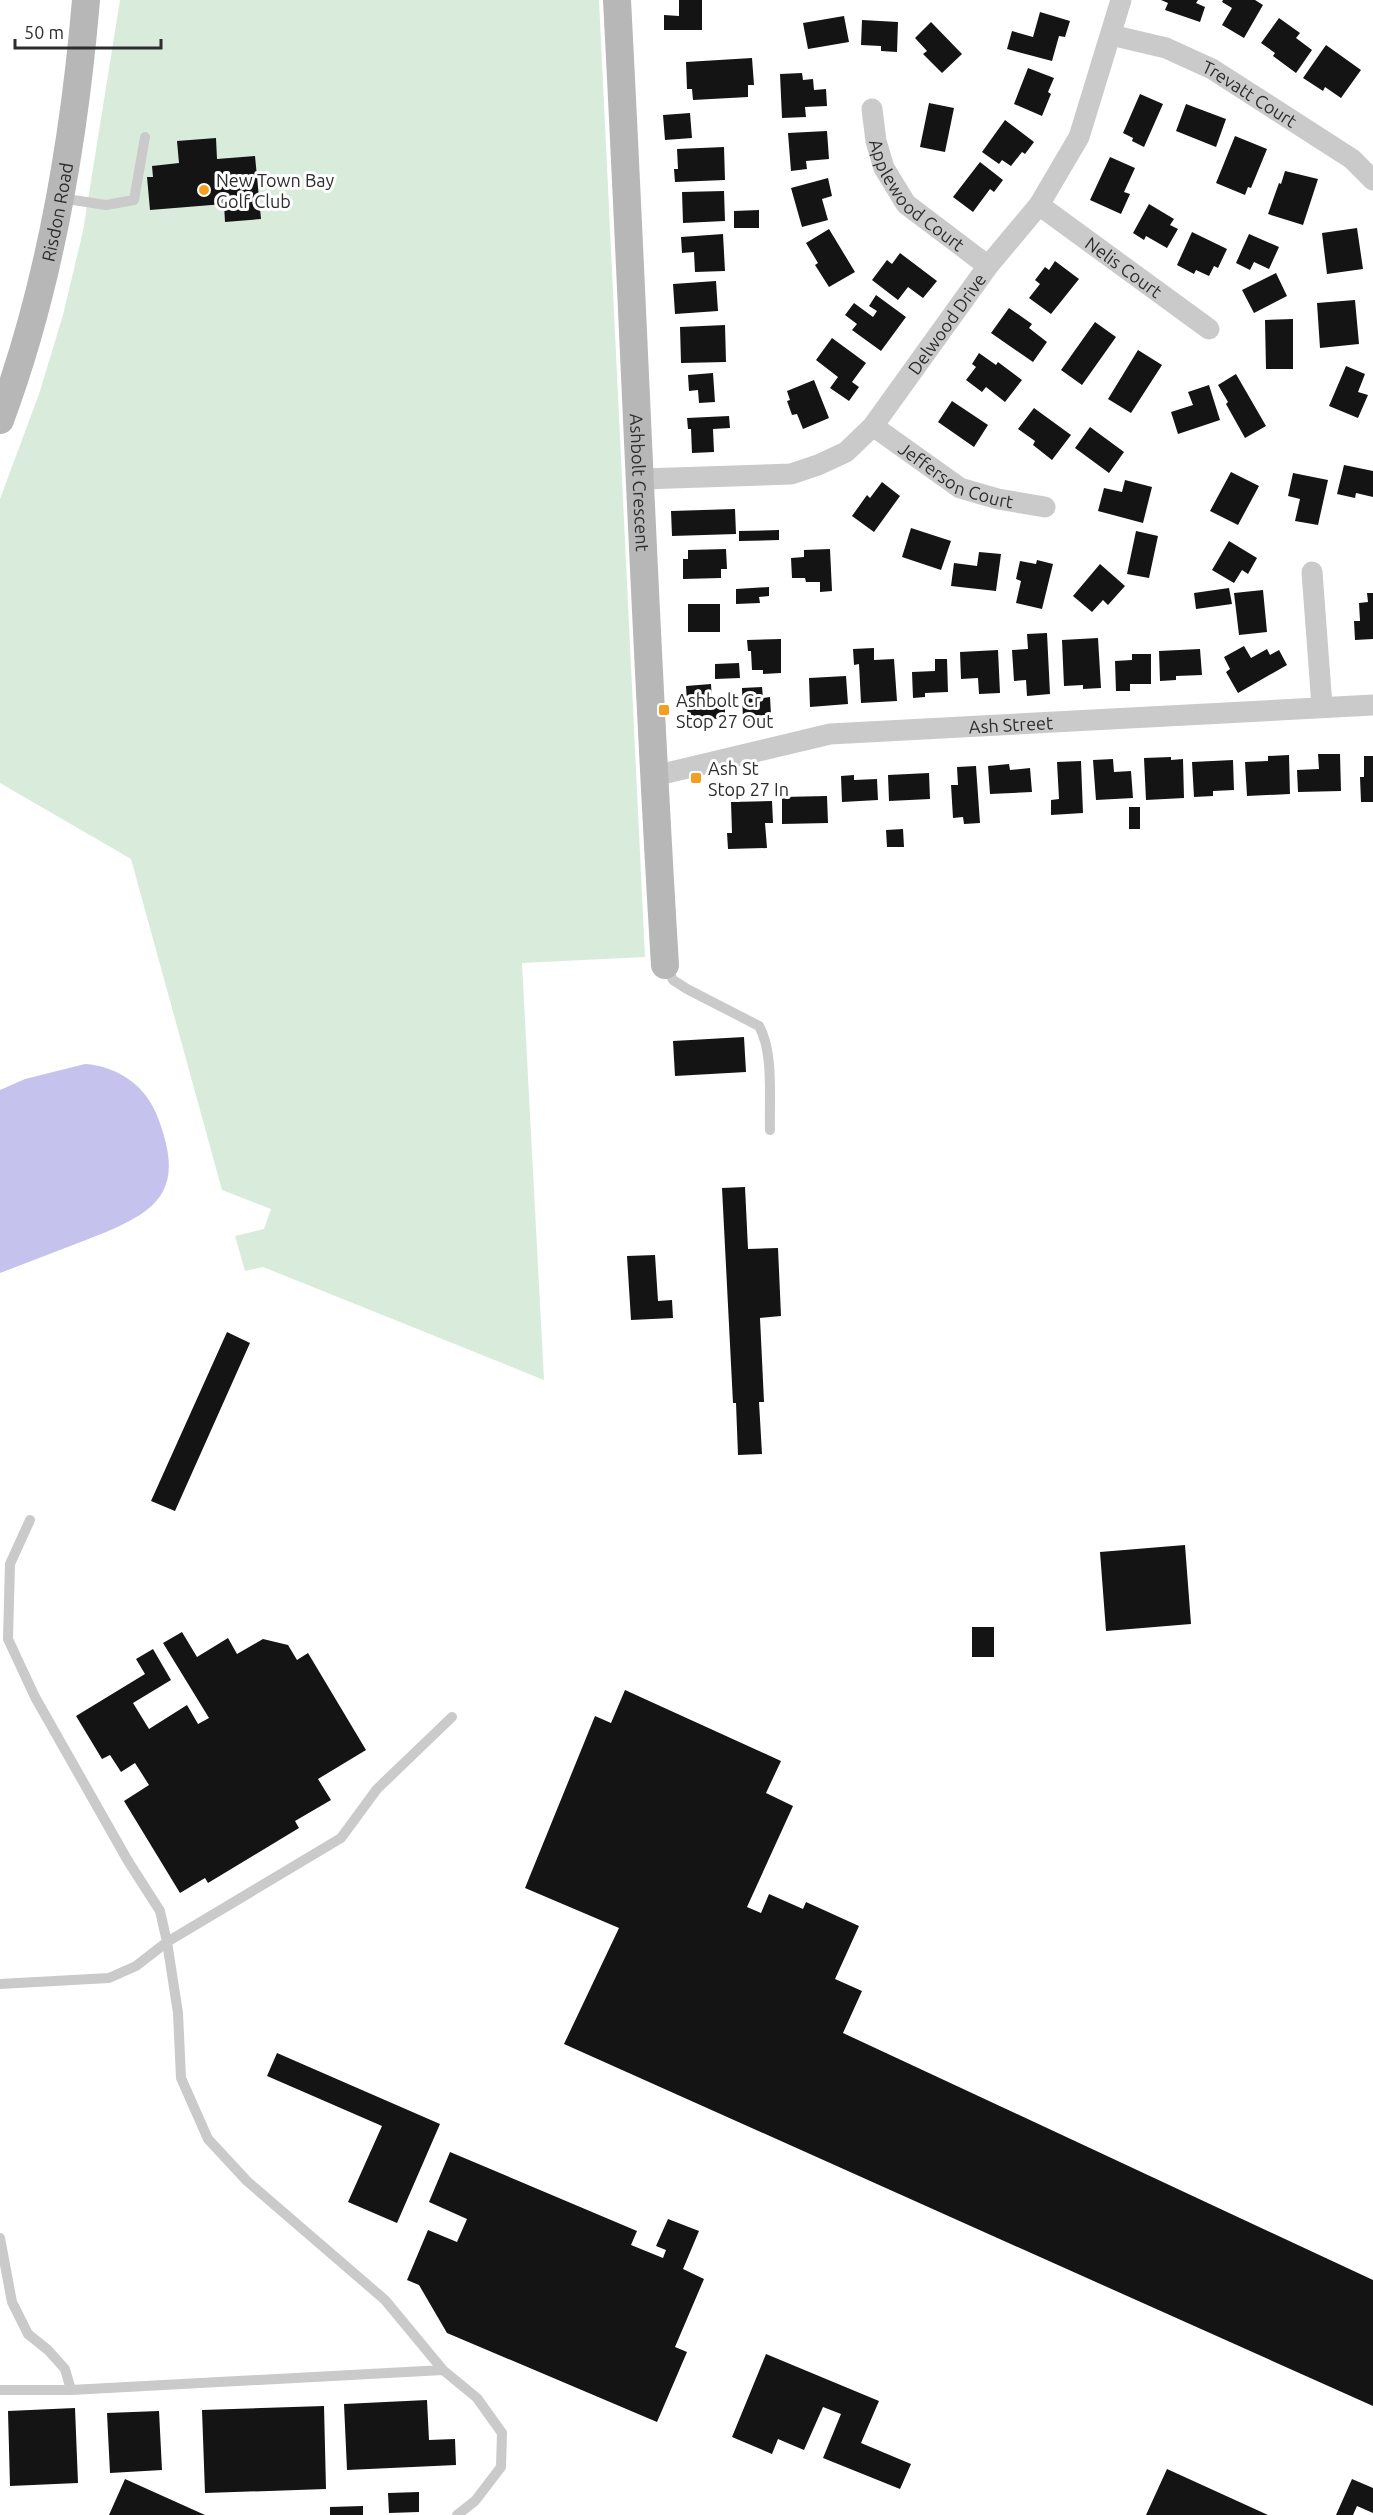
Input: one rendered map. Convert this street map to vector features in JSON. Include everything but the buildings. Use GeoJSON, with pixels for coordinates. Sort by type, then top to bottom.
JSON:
{"type":"FeatureCollection","features":[{"type":"Feature","properties":{"kind":"street","name":"Risdon Road"},"geometry":{"type":"LineString","coordinates":[[0,420],[26,340],[45,270],[60,198],[71,135],[86,0]]}},
{"type":"Feature","properties":{"kind":"street","name":"Ashbolt Crescent"},"geometry":{"type":"LineString","coordinates":[[618,0],[665,965]]}},
{"type":"Feature","properties":{"kind":"street","name":"Delwood Drive"},"geometry":{"type":"LineString","coordinates":[[642,479],[791,474],[846,452],[873,426],[988,266],[1039,205],[1078,137],[1120,0]]}},
{"type":"Feature","properties":{"kind":"street","name":"Trevatt Court"},"geometry":{"type":"LineString","coordinates":[[1111,35],[1166,48],[1212,69],[1352,159],[1373,180]]}},
{"type":"Feature","properties":{"kind":"street","name":"Applewood Court"},"geometry":{"type":"LineString","coordinates":[[872,108],[876,141],[885,168],[906,204],[988,266]]}},
{"type":"Feature","properties":{"kind":"street","name":"Nelis Court"},"geometry":{"type":"LineString","coordinates":[[1039,205],[1209,329]]}},
{"type":"Feature","properties":{"kind":"street","name":"Jefferson Court"},"geometry":{"type":"LineString","coordinates":[[873,426],[960,488],[998,499],[1045,507]]}},
{"type":"Feature","properties":{"kind":"street"},"geometry":{"type":"LineString","coordinates":[[1312,572],[1322,706]]}},
{"type":"Feature","properties":{"kind":"street","name":"Ash Street"},"geometry":{"type":"LineString","coordinates":[[654,776],[830,734],[1373,705]]}},
{"type":"Feature","properties":{"kind":"lane"},"geometry":{"type":"LineString","coordinates":[[60,198],[106,205],[134,200],[145,137]]}},
{"type":"Feature","properties":{"kind":"lane"},"geometry":{"type":"LineString","coordinates":[[665,965],[673,980],[687,990],[759,1026],[765,1037],[767,1054],[770,1130]]}},
{"type":"Feature","properties":{"kind":"lane"},"geometry":{"type":"LineString","coordinates":[[30,1520],[10,1564],[8,1639],[35,1697],[128,1861],[160,1911],[178,2013],[181,2078],[208,2139],[247,2181],[385,2300],[443,2370],[477,2398],[502,2433],[501,2467],[475,2501],[457,2515]]}},
{"type":"Feature","properties":{"kind":"lane"},"geometry":{"type":"LineString","coordinates":[[0,1984],[109,1978],[136,1966],[167,1942],[341,1838],[377,1789],[452,1717]]}},
{"type":"Feature","properties":{"kind":"lane"},"geometry":{"type":"LineString","coordinates":[[0,2238],[12,2302],[28,2334],[48,2350],[65,2369],[71,2390]]}},
{"type":"Feature","properties":{"kind":"lane"},"geometry":{"type":"LineString","coordinates":[[0,2390],[71,2390],[443,2370]]}},
{"type":"Feature","properties":{"kind":"green space"},"geometry":{"type":"Polygon","coordinates":[[[120,0],[599,0],[645,957],[522,963],[544,1380],[263,1267],[245,1271],[235,1236],[264,1229],[271,1209],[222,1190],[131,859],[0,783],[0,499],[39,394],[63,315],[83,231],[120,0]]]}},
{"type":"Feature","properties":{"kind":"water"},"geometry":{"type":"Polygon","coordinates":[[[85,1064],[107,1068],[128,1078],[151,1103],[165,1141],[169,1163],[167,1182],[160,1197],[148,1209],[131,1220],[0,1273],[0,1090],[25,1079],[85,1064]]]}},
{"type":"Feature","properties":{"kind":"place","name":"New Town Bay Golf Club"},"geometry":{"type":"Point","coordinates":[204,190]}},
{"type":"Feature","properties":{"kind":"place","name":"Ashbolt Cr Stop 27 Out"},"geometry":{"type":"Point","coordinates":[664,710]}},
{"type":"Feature","properties":{"kind":"place","name":"Ash St Stop 27 In"},"geometry":{"type":"Point","coordinates":[696,778]}}]}
